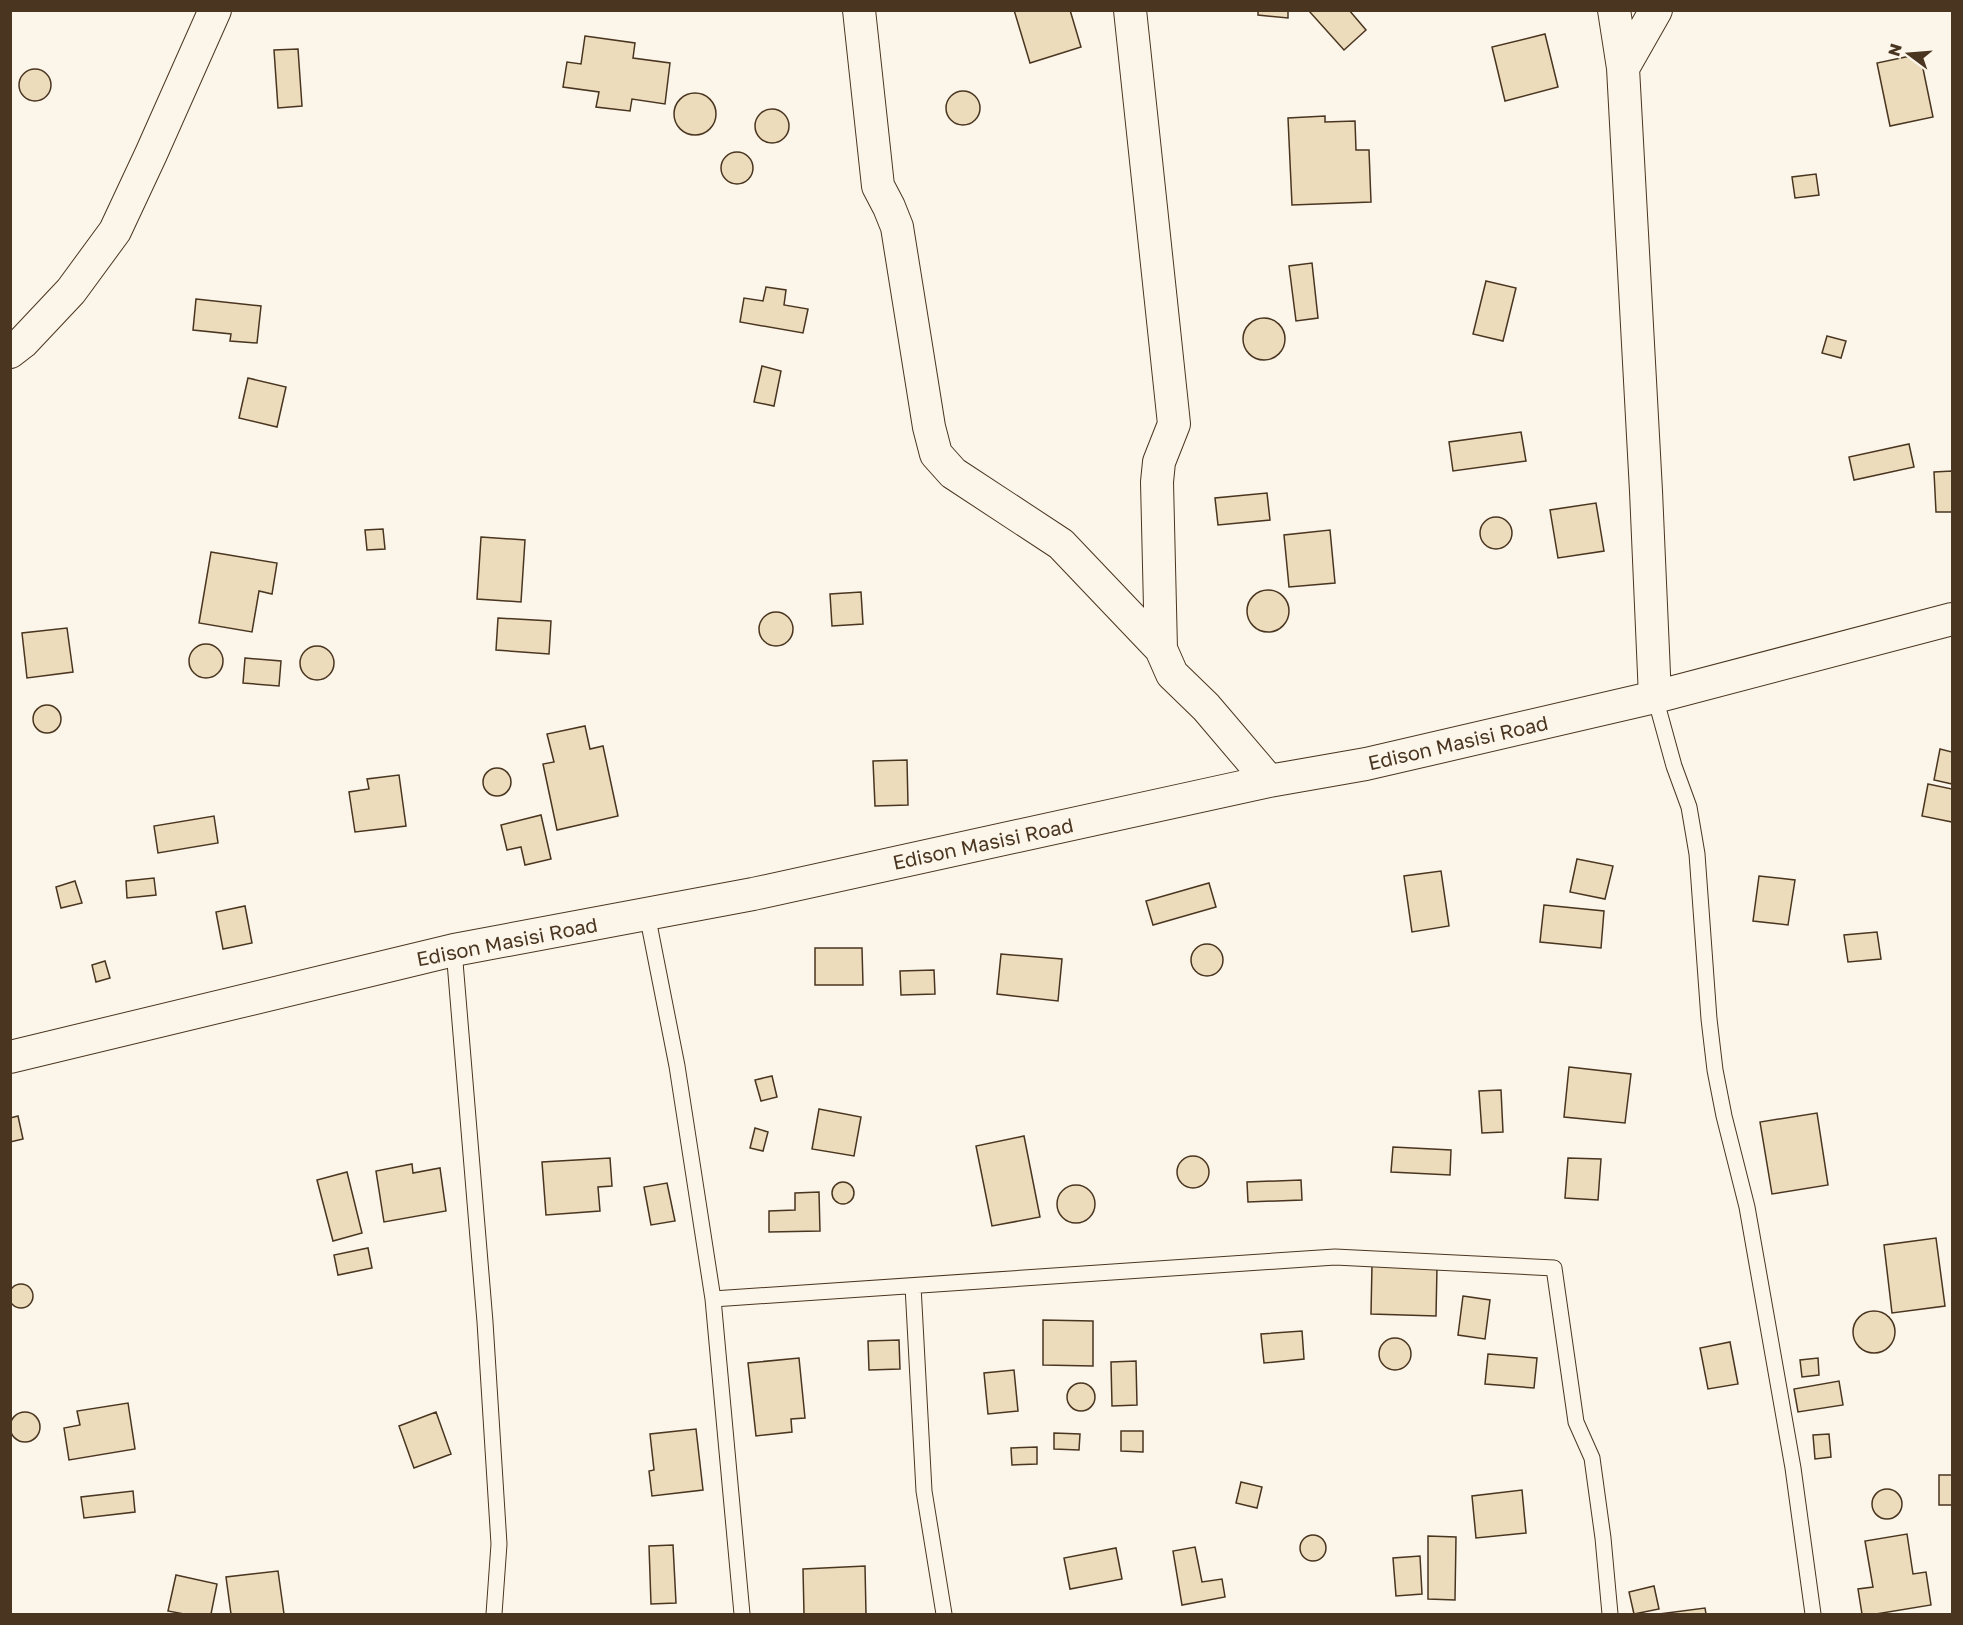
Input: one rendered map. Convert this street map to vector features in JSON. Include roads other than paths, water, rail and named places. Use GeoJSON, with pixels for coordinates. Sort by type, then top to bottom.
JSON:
{"type":"FeatureCollection","features":[{"type":"Feature","properties":{"kind":"street"},"geometry":{"type":"LineString","coordinates":[[10,352],[23,342],[71,291],[115,231],[215,10]]}},
{"type":"Feature","properties":{"kind":"street"},"geometry":{"type":"LineString","coordinates":[[859,10],[878,186],[897,227],[929,427],[936,454],[953,473],[1061,544],[1161,649],[1172,675],[1206,707],[1269,781]]}},
{"type":"Feature","properties":{"kind":"street"},"geometry":{"type":"LineString","coordinates":[[1130,10],[1173,424],[1158,462],[1161,649]]}},
{"type":"Feature","properties":{"kind":"street"},"geometry":{"type":"LineString","coordinates":[[1614,10],[1623,68],[1655,697]]}},
{"type":"Feature","properties":{"kind":"street"},"geometry":{"type":"LineString","coordinates":[[1623,68],[1656,10]]}},
{"type":"Feature","properties":{"kind":"street","name":"Edison Masisi Road"},"geometry":{"type":"LineString","coordinates":[[10,1057],[454,950],[753,894],[1269,781],[1366,764],[1655,697],[1953,619]]}},
{"type":"Feature","properties":{"kind":"lane"},"geometry":{"type":"LineString","coordinates":[[1655,697],[1674,766],[1689,807],[1694,835],[1715,1070],[1747,1207],[1793,1468],[1813,1614]]}},
{"type":"Feature","properties":{"kind":"lane"},"geometry":{"type":"LineString","coordinates":[[647,914],[677,1066],[713,1299],[742,1614]]}},
{"type":"Feature","properties":{"kind":"lane"},"geometry":{"type":"LineString","coordinates":[[454,950],[485,1322],[499,1544],[494,1614]]}},
{"type":"Feature","properties":{"kind":"lane"},"geometry":{"type":"LineString","coordinates":[[713,1299],[1335,1257],[1554,1268],[1575,1422],[1592,1458],[1610,1614]]}},
{"type":"Feature","properties":{"kind":"lane"},"geometry":{"type":"LineString","coordinates":[[913,1286],[924,1491],[944,1614]]}}]}
